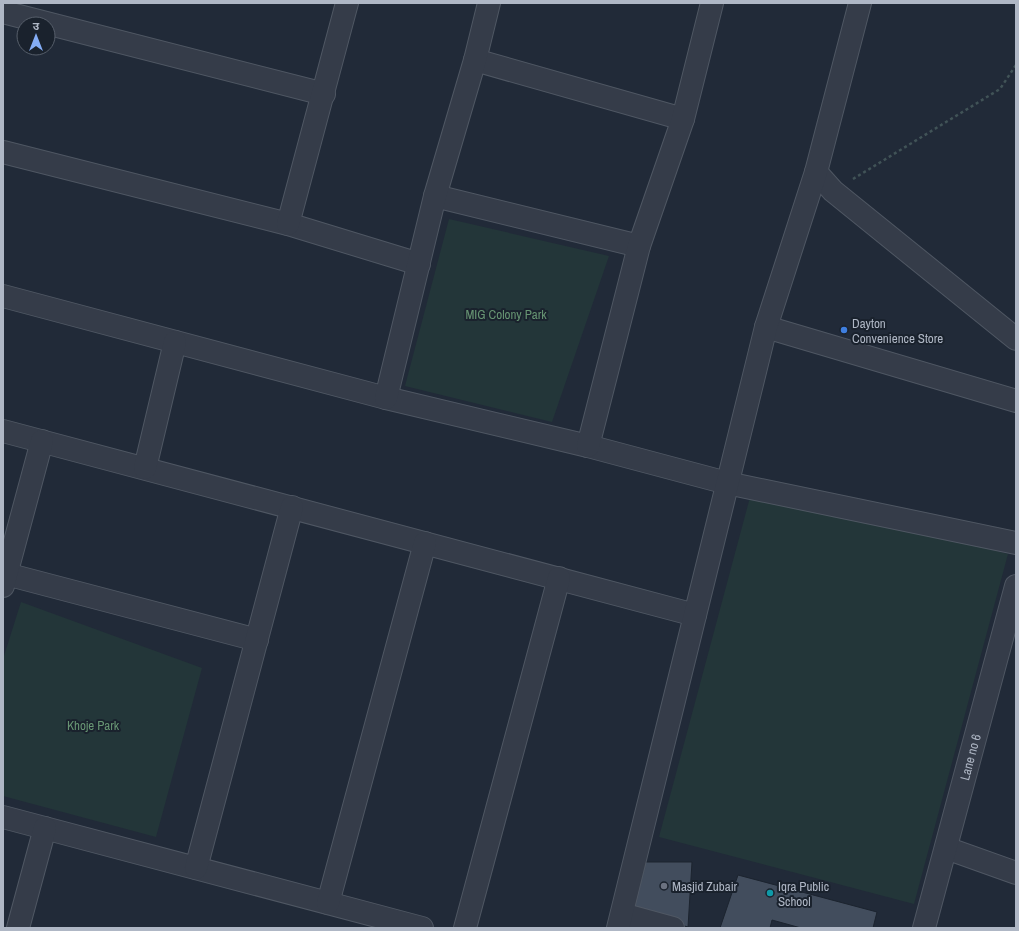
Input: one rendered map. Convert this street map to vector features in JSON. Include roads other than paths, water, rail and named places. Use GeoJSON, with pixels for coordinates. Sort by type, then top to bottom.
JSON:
{"type":"FeatureCollection","features":[{"type":"Feature","properties":{"kind":"street"},"geometry":{"type":"LineString","coordinates":[[288,224],[324,94],[347,3]]}},
{"type":"Feature","properties":{"kind":"street"},"geometry":{"type":"LineString","coordinates":[[386,398],[435,196],[475,60],[489,3]]}},
{"type":"Feature","properties":{"kind":"street"},"geometry":{"type":"LineString","coordinates":[[588,446],[639,246],[683,119],[712,3]]}},
{"type":"Feature","properties":{"kind":"street"},"geometry":{"type":"LineString","coordinates":[[673,928],[620,921],[766,327],[816,172],[860,3]]}},
{"type":"Feature","properties":{"kind":"street"},"geometry":{"type":"LineString","coordinates":[[3,12],[324,94]]}},
{"type":"Feature","properties":{"kind":"street"},"geometry":{"type":"LineString","coordinates":[[475,60],[683,119]]}},
{"type":"Feature","properties":{"kind":"street"},"geometry":{"type":"LineString","coordinates":[[3,152],[288,224],[419,264]]}},
{"type":"Feature","properties":{"kind":"street"},"geometry":{"type":"LineString","coordinates":[[816,172],[833,191],[1016,339]]}},
{"type":"Feature","properties":{"kind":"street"},"geometry":{"type":"LineString","coordinates":[[435,196],[639,246]]}},
{"type":"Feature","properties":{"kind":"street"},"geometry":{"type":"LineString","coordinates":[[3,296],[386,398],[588,446],[727,483],[1016,543]]}},
{"type":"Feature","properties":{"kind":"street"},"geometry":{"type":"LineString","coordinates":[[766,327],[1016,401]]}},
{"type":"Feature","properties":{"kind":"street"},"geometry":{"type":"LineString","coordinates":[[145,468],[175,342]]}},
{"type":"Feature","properties":{"kind":"street"},"geometry":{"type":"LineString","coordinates":[[3,431],[695,615]]}},
{"type":"Feature","properties":{"kind":"street"},"geometry":{"type":"LineString","coordinates":[[42,441],[5,580],[257,640]]}},
{"type":"Feature","properties":{"kind":"street"},"geometry":{"type":"LineString","coordinates":[[196,868],[292,508]]}},
{"type":"Feature","properties":{"kind":"street"},"geometry":{"type":"LineString","coordinates":[[328,903],[425,543]]}},
{"type":"Feature","properties":{"kind":"street"},"geometry":{"type":"LineString","coordinates":[[465,928],[559,578]]}},
{"type":"Feature","properties":{"kind":"street","name":"Lane no 6"},"geometry":{"type":"LineString","coordinates":[[924,928],[1016,586]]}},
{"type":"Feature","properties":{"kind":"street"},"geometry":{"type":"LineString","coordinates":[[3,817],[422,928]]}},
{"type":"Feature","properties":{"kind":"street"},"geometry":{"type":"LineString","coordinates":[[18,928],[45,828]]}},
{"type":"Feature","properties":{"kind":"street"},"geometry":{"type":"LineString","coordinates":[[946,848],[1016,872]]}},
{"type":"Feature","properties":{"kind":"place","name":"Dayton Convenience Store"},"geometry":{"type":"Point","coordinates":[844,330]}},
{"type":"Feature","properties":{"kind":"place","name":"Masjid Zubair"},"geometry":{"type":"Point","coordinates":[664,886]}},
{"type":"Feature","properties":{"kind":"place","name":"Iqra Public School"},"geometry":{"type":"Point","coordinates":[770,893]}},
{"type":"Feature","properties":{"kind":"park label","name":"MIG Colony Park"},"geometry":{"type":"Point","coordinates":[506,314]}},
{"type":"Feature","properties":{"kind":"park label","name":"Khoje Park"},"geometry":{"type":"Point","coordinates":[93,725]}}]}
